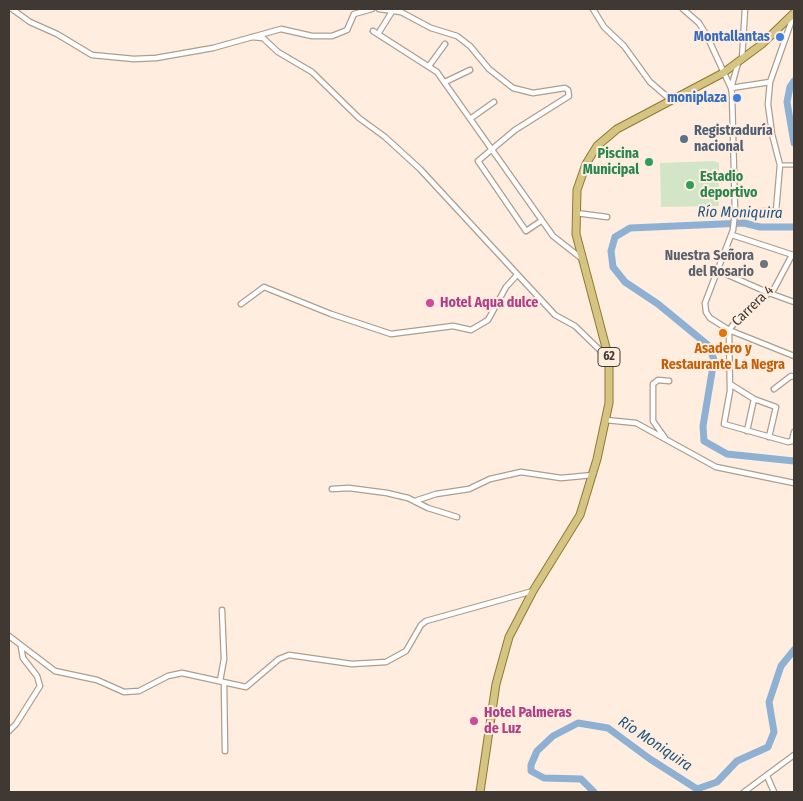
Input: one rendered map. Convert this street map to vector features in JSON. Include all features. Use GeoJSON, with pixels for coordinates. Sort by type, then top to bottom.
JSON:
{"type":"FeatureCollection","features":[{"type":"Feature","properties":{"kind":"main road","name":"62"},"geometry":{"type":"LineString","coordinates":[[480,792],[490,723],[509,637],[533,592],[580,515],[593,475],[606,420],[610,391],[609,359],[581,258],[574,213],[576,190],[581,175],[591,154],[622,126],[723,73],[740,62],[794,14]]}},
{"type":"Feature","properties":{"kind":"street"},"geometry":{"type":"LineString","coordinates":[[12,9],[30,22],[100,57],[156,58],[213,48],[281,29],[312,36],[332,36],[346,30],[354,14],[372,9]]}},
{"type":"Feature","properties":{"kind":"street"},"geometry":{"type":"LineString","coordinates":[[379,9],[408,14],[431,28],[454,34],[462,39],[489,69],[513,88],[533,93],[565,88],[568,90],[569,96],[514,130],[478,161],[526,231],[541,221]]}},
{"type":"Feature","properties":{"kind":"street"},"geometry":{"type":"LineString","coordinates":[[593,9],[604,27],[624,46],[650,82],[671,100]]}},
{"type":"Feature","properties":{"kind":"street"},"geometry":{"type":"LineString","coordinates":[[683,9],[699,23],[707,36],[731,88]]}},
{"type":"Feature","properties":{"kind":"street"},"geometry":{"type":"LineString","coordinates":[[745,9],[740,62],[731,88],[735,212],[733,232],[719,272],[705,303],[710,318],[729,330],[794,356]]}},
{"type":"Feature","properties":{"kind":"street"},"geometry":{"type":"LineString","coordinates":[[392,10],[375,33],[429,66],[445,82],[541,221],[553,236],[581,258]]}},
{"type":"Feature","properties":{"kind":"street"},"geometry":{"type":"LineString","coordinates":[[735,212],[776,212],[780,165],[772,134],[768,104],[770,82],[794,14]]}},
{"type":"Feature","properties":{"kind":"street"},"geometry":{"type":"LineString","coordinates":[[252,37],[263,38],[278,52],[305,67],[359,118],[385,136],[420,169],[555,316],[575,326],[609,359]]}},
{"type":"Feature","properties":{"kind":"street"},"geometry":{"type":"LineString","coordinates":[[429,66],[445,44]]}},
{"type":"Feature","properties":{"kind":"street"},"geometry":{"type":"LineString","coordinates":[[445,82],[470,70]]}},
{"type":"Feature","properties":{"kind":"street"},"geometry":{"type":"LineString","coordinates":[[731,88],[770,82]]}},
{"type":"Feature","properties":{"kind":"street"},"geometry":{"type":"LineString","coordinates":[[470,119],[494,102]]}},
{"type":"Feature","properties":{"kind":"street"},"geometry":{"type":"LineString","coordinates":[[780,165],[794,165]]}},
{"type":"Feature","properties":{"kind":"street"},"geometry":{"type":"LineString","coordinates":[[574,213],[607,217]]}},
{"type":"Feature","properties":{"kind":"street"},"geometry":{"type":"LineString","coordinates":[[733,232],[793,255]]}},
{"type":"Feature","properties":{"kind":"street","name":"Carrera 4"},"geometry":{"type":"LineString","coordinates":[[729,330],[738,317],[774,289],[793,255]]}},
{"type":"Feature","properties":{"kind":"street"},"geometry":{"type":"LineString","coordinates":[[719,272],[769,294],[794,302]]}},
{"type":"Feature","properties":{"kind":"street"},"geometry":{"type":"LineString","coordinates":[[241,304],[259,289],[266,287],[324,311],[391,334],[453,326],[472,330],[488,320],[506,287],[517,275]]}},
{"type":"Feature","properties":{"kind":"street"},"geometry":{"type":"LineString","coordinates":[[729,330],[730,384],[724,424],[788,442],[792,441],[794,432]]}},
{"type":"Feature","properties":{"kind":"street"},"geometry":{"type":"LineString","coordinates":[[774,389],[791,376],[794,377]]}},
{"type":"Feature","properties":{"kind":"street"},"geometry":{"type":"LineString","coordinates":[[666,440],[653,421],[653,384],[658,380],[670,381]]}},
{"type":"Feature","properties":{"kind":"street"},"geometry":{"type":"LineString","coordinates":[[730,384],[754,399],[776,407],[769,437]]}},
{"type":"Feature","properties":{"kind":"street"},"geometry":{"type":"LineString","coordinates":[[747,431],[754,399]]}},
{"type":"Feature","properties":{"kind":"street"},"geometry":{"type":"LineString","coordinates":[[606,420],[636,424],[716,467],[794,483]]}},
{"type":"Feature","properties":{"kind":"street"},"geometry":{"type":"LineString","coordinates":[[415,501],[436,494],[469,489],[490,479],[521,472],[561,478],[593,475]]}},
{"type":"Feature","properties":{"kind":"street"},"geometry":{"type":"LineString","coordinates":[[332,490],[349,488],[378,491],[415,501],[428,508],[457,517]]}},
{"type":"Feature","properties":{"kind":"street"},"geometry":{"type":"LineString","coordinates":[[9,636],[54,671],[97,680],[124,692],[139,691],[178,673],[243,687],[249,685],[278,659],[292,655],[352,664],[386,662],[406,651],[421,625],[426,621],[533,592]]}},
{"type":"Feature","properties":{"kind":"street"},"geometry":{"type":"LineString","coordinates":[[222,610],[224,659],[222,682],[225,752]]}},
{"type":"Feature","properties":{"kind":"street"},"geometry":{"type":"LineString","coordinates":[[9,731],[16,724],[40,686],[37,676],[22,658],[21,647]]}},
{"type":"Feature","properties":{"kind":"street"},"geometry":{"type":"LineString","coordinates":[[744,792],[794,755]]}},
{"type":"Feature","properties":{"kind":"street"},"geometry":{"type":"LineString","coordinates":[[767,776],[774,792]]}},
{"type":"Feature","properties":{"kind":"green space","name":"Estadio deportivo"},"geometry":{"type":"Polygon","coordinates":[[[714,161],[719,163],[719,206],[661,207],[660,163],[714,161]]]}},
{"type":"Feature","properties":{"kind":"waterway","name":"Río Moniquira"},"geometry":{"type":"LineString","coordinates":[[794,81],[790,87],[787,102],[794,143]]}},
{"type":"Feature","properties":{"kind":"waterway","name":"Río Moniquira"},"geometry":{"type":"LineString","coordinates":[[794,227],[760,227],[744,223],[630,228],[615,237],[611,251],[613,267],[625,282],[658,304],[709,346],[714,360],[703,426],[704,441],[727,454],[794,461]]}},
{"type":"Feature","properties":{"kind":"waterway","name":"Río Moniquira"},"geometry":{"type":"LineString","coordinates":[[594,792],[581,779],[544,778],[531,771],[531,765],[537,751],[553,736],[578,723],[608,728],[650,759],[697,789],[717,782],[737,761],[768,747],[774,732],[769,702],[781,666],[794,650]]}},
{"type":"Feature","properties":{"kind":"place","name":"Montallantas"},"geometry":{"type":"Point","coordinates":[780,37]}},
{"type":"Feature","properties":{"kind":"place","name":"moniplaza"},"geometry":{"type":"Point","coordinates":[737,98]}},
{"type":"Feature","properties":{"kind":"place","name":"Registraduría nacional"},"geometry":{"type":"Point","coordinates":[684,139]}},
{"type":"Feature","properties":{"kind":"place","name":"Piscina Municipal"},"geometry":{"type":"Point","coordinates":[649,162]}},
{"type":"Feature","properties":{"kind":"place","name":"Estadio deportivo"},"geometry":{"type":"Point","coordinates":[690,185]}},
{"type":"Feature","properties":{"kind":"place","name":"Nuestra Señora del Rosario"},"geometry":{"type":"Point","coordinates":[764,264]}},
{"type":"Feature","properties":{"kind":"place","name":"Hotel Aqua dulce"},"geometry":{"type":"Point","coordinates":[430,303]}},
{"type":"Feature","properties":{"kind":"place","name":"Asadero y Restaurante La Negra"},"geometry":{"type":"Point","coordinates":[723,333]}},
{"type":"Feature","properties":{"kind":"place","name":"Hotel Palmeras de Luz"},"geometry":{"type":"Point","coordinates":[474,721]}}]}
